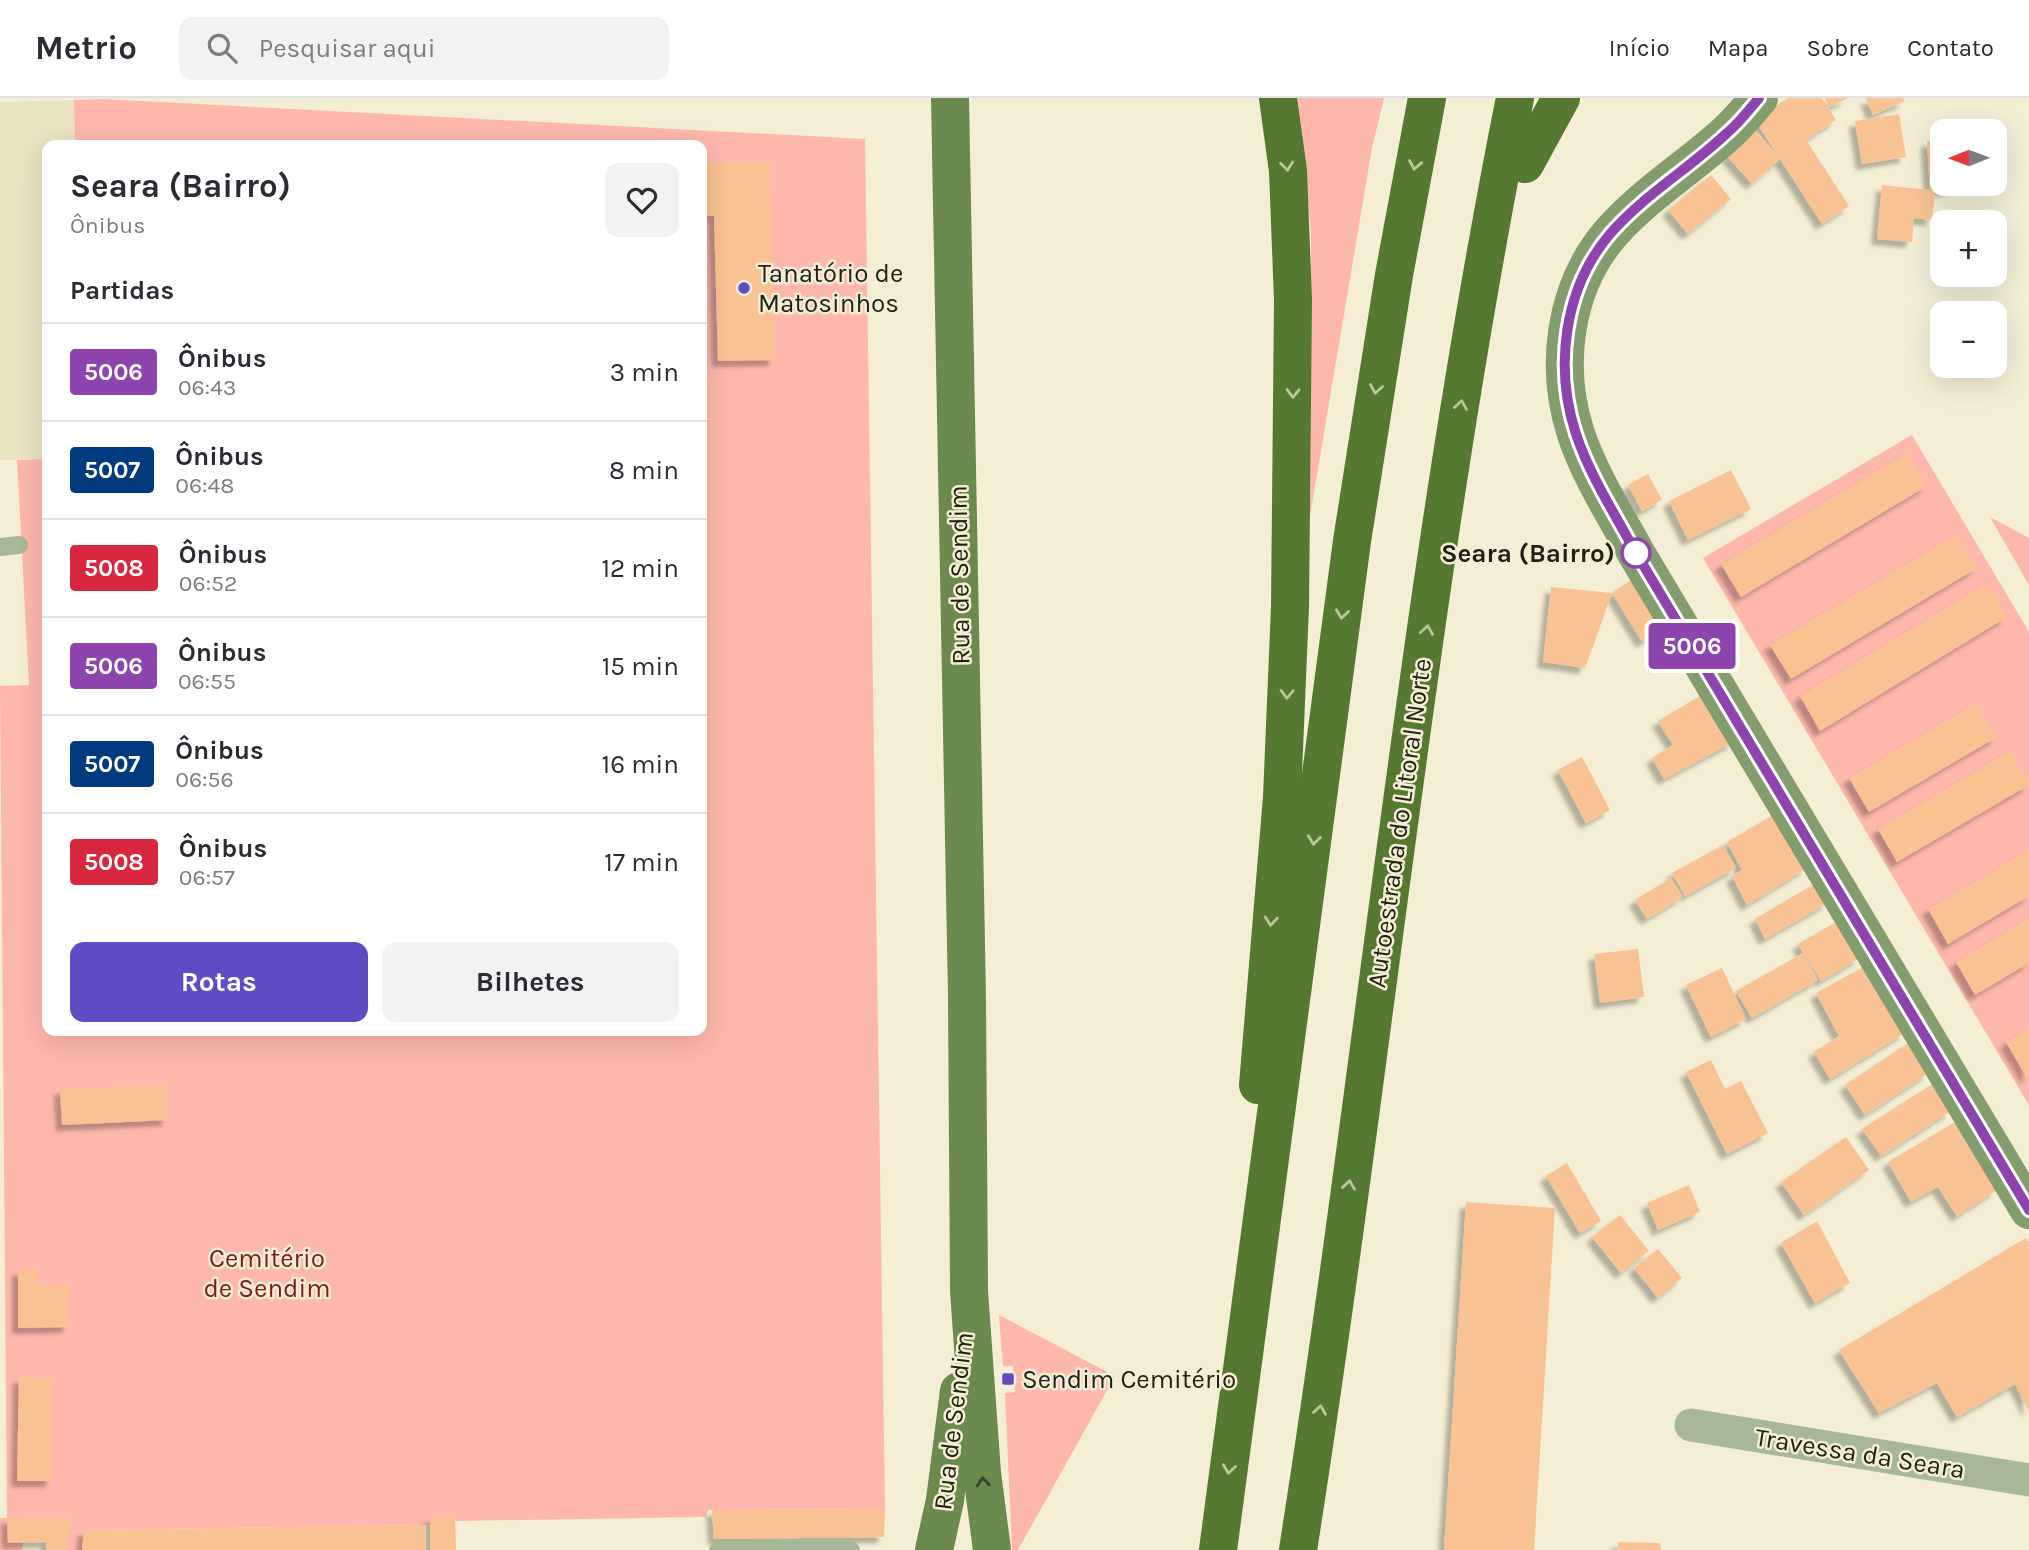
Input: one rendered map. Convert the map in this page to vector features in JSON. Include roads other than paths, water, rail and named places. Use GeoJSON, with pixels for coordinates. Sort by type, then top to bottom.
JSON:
{"type":"FeatureCollection","features":[{"type":"Feature","properties":{"kind":"highway"},"geometry":{"type":"LineString","coordinates":[[1236,1419],[1263,1012],[1282,797],[1290,607],[1293,299],[1287,171],[1278,98]]}},
{"type":"Feature","properties":{"kind":"highway"},"geometry":{"type":"LineString","coordinates":[[1218,1550],[1352,541],[1394,275],[1427,98]]}},
{"type":"Feature","properties":{"kind":"highway","name":"Autoestrada do Litoral Norte"},"geometry":{"type":"LineString","coordinates":[[1298,1550],[1393,856],[1469,354],[1515,98]]}},
{"type":"Feature","properties":{"kind":"highway"},"geometry":{"type":"LineString","coordinates":[[1469,354],[1502,262],[1538,98]]}},
{"type":"Feature","properties":{"kind":"highway"},"geometry":{"type":"LineString","coordinates":[[1525,164],[1561,98]]}},
{"type":"Feature","properties":{"kind":"main road","name":"Rua de Sendim"},"geometry":{"type":"LineString","coordinates":[[950,98],[969,1291],[982,1473],[992,1550]]}},
{"type":"Feature","properties":{"kind":"main road","name":"Rua de Sendim"},"geometry":{"type":"LineString","coordinates":[[934,1550],[947,1486],[969,1291]]}},
{"type":"Feature","properties":{"kind":"street"},"geometry":{"type":"LineString","coordinates":[[1759,98],[1728,133],[1612,232],[1590,260],[1575,293],[1565,338],[1565,372],[1576,433],[1591,470],[1636,553],[2029,1210]]}},
{"type":"Feature","properties":{"kind":"street","name":"Travessa da Seara"},"geometry":{"type":"LineString","coordinates":[[1691,1425],[2029,1480]]}},
{"type":"Feature","properties":{"kind":"lane"},"geometry":{"type":"LineString","coordinates":[[0,547],[19,545]]}},
{"type":"Feature","properties":{"kind":"lane"},"geometry":{"type":"LineString","coordinates":[[718,1550],[851,1550]]}},
{"type":"Feature","properties":{"kind":"place","name":"Tanatório de Matosinhos"},"geometry":{"type":"Point","coordinates":[744,288]}},
{"type":"Feature","properties":{"kind":"place","name":"Seara (Bairro)"},"geometry":{"type":"Point","coordinates":[1636,553]}},
{"type":"Feature","properties":{"kind":"place","name":"Sendim Cemitério"},"geometry":{"type":"Point","coordinates":[1008,1379]}},
{"type":"Feature","properties":{"kind":"park label","name":"Cemitério de Sendim"},"geometry":{"type":"Point","coordinates":[267,1273]}}]}
